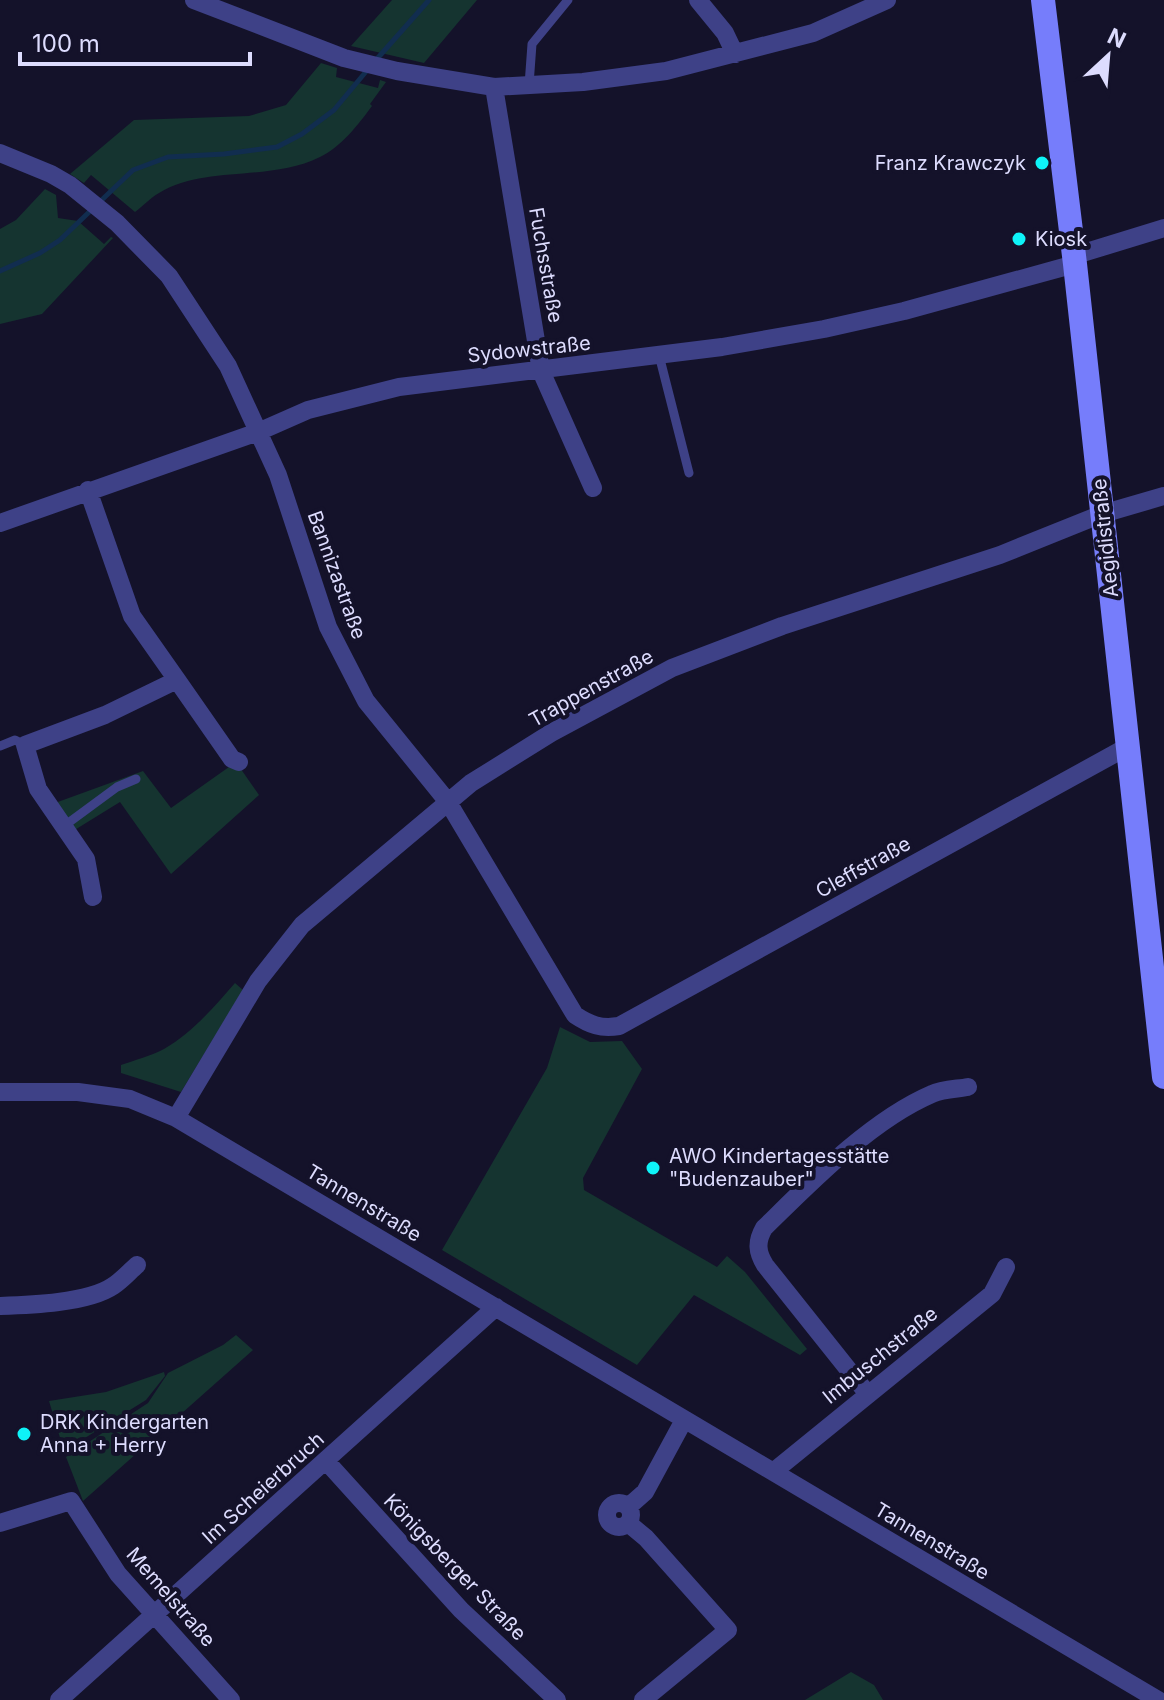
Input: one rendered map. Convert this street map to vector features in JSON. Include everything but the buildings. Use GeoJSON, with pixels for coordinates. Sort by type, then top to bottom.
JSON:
{"type":"FeatureCollection","features":[{"type":"Feature","properties":{"kind":"street"},"geometry":{"type":"LineString","coordinates":[[194,0],[344,58],[387,69],[494,87],[583,82],[666,71],[813,33],[887,0]]}},
{"type":"Feature","properties":{"kind":"street"},"geometry":{"type":"LineString","coordinates":[[698,0],[725,33],[735,54]]}},
{"type":"Feature","properties":{"kind":"street","name":"Aegidistraße"},"geometry":{"type":"LineString","coordinates":[[1043,0],[1164,1077]]}},
{"type":"Feature","properties":{"kind":"street","name":"Fuchsstraße"},"geometry":{"type":"LineString","coordinates":[[494,87],[541,371],[593,488]]}},
{"type":"Feature","properties":{"kind":"street","name":"Bannizastraße"},"geometry":{"type":"LineString","coordinates":[[0,153],[51,174],[79,192],[117,223],[169,276],[228,366],[278,475],[328,627],[366,701],[448,802],[575,1015],[601,1028],[619,1026]]}},
{"type":"Feature","properties":{"kind":"street","name":"Sydowstraße"},"geometry":{"type":"LineString","coordinates":[[0,523],[258,432],[308,410],[399,387],[659,355],[824,329],[904,311],[1074,260],[1164,228]]}},
{"type":"Feature","properties":{"kind":"street"},"geometry":{"type":"LineString","coordinates":[[88,490],[132,616],[232,759],[239,762]]}},
{"type":"Feature","properties":{"kind":"street","name":"Trappenstraße"},"geometry":{"type":"LineString","coordinates":[[176,1118],[258,981],[302,925],[471,783],[551,733],[672,668],[782,626],[1000,555],[1102,514],[1164,496]]}},
{"type":"Feature","properties":{"kind":"street"},"geometry":{"type":"LineString","coordinates":[[93,897],[86,859],[38,789],[25,745],[105,715],[177,680]]}},
{"type":"Feature","properties":{"kind":"street","name":"Cleffstraße"},"geometry":{"type":"LineString","coordinates":[[619,1026],[1127,747]]}},
{"type":"Feature","properties":{"kind":"street"},"geometry":{"type":"LineString","coordinates":[[867,1393],[765,1265],[758,1250],[760,1235],[816,1177],[869,1133],[934,1093],[968,1087]]}},
{"type":"Feature","properties":{"kind":"street","name":"Tannenstraße"},"geometry":{"type":"LineString","coordinates":[[0,1092],[78,1092],[130,1099],[176,1118],[1158,1700]]}},
{"type":"Feature","properties":{"kind":"street"},"geometry":{"type":"LineString","coordinates":[[0,1306],[75,1299],[112,1288],[137,1265]]}},
{"type":"Feature","properties":{"kind":"street","name":"Imbuschstraße"},"geometry":{"type":"LineString","coordinates":[[773,1472],[992,1294],[1006,1267]]}},
{"type":"Feature","properties":{"kind":"street","name":"Im Scheierbruch"},"geometry":{"type":"LineString","coordinates":[[59,1700],[496,1307]]}},
{"type":"Feature","properties":{"kind":"street"},"geometry":{"type":"LineString","coordinates":[[643,1700],[728,1630],[628,1515],[645,1492],[684,1420]]}},
{"type":"Feature","properties":{"kind":"street","name":"Königsberger Straße"},"geometry":{"type":"LineString","coordinates":[[326,1461],[461,1610],[557,1700]]}},
{"type":"Feature","properties":{"kind":"street","name":"Memelstraße"},"geometry":{"type":"LineString","coordinates":[[0,1523],[71,1501],[118,1574],[231,1700]]}},
{"type":"Feature","properties":{"kind":"lane"},"geometry":{"type":"LineString","coordinates":[[529,85],[532,44],[568,0]]}},
{"type":"Feature","properties":{"kind":"lane"},"geometry":{"type":"LineString","coordinates":[[659,355],[689,473]]}},
{"type":"Feature","properties":{"kind":"lane"},"geometry":{"type":"LineString","coordinates":[[0,746],[15,740],[25,745]]}},
{"type":"Feature","properties":{"kind":"lane"},"geometry":{"type":"LineString","coordinates":[[64,826],[117,787],[136,779]]}},
{"type":"Feature","properties":{"kind":"green space"},"geometry":{"type":"Polygon","coordinates":[[[392,0],[477,0],[424,63],[351,46],[392,0]]]}},
{"type":"Feature","properties":{"kind":"green space"},"geometry":{"type":"Polygon","coordinates":[[[321,63],[337,68],[336,77],[378,88],[380,80],[386,82],[355,128],[320,157],[280,169],[177,184],[156,195],[135,212],[91,175],[84,183],[70,174],[134,120],[249,116],[286,105],[321,63]]]}},
{"type":"Feature","properties":{"kind":"green space"},"geometry":{"type":"Polygon","coordinates":[[[45,189],[56,195],[58,218],[78,221],[104,244],[113,238],[42,314],[0,324],[0,229],[16,220],[45,189]]]}},
{"type":"Feature","properties":{"kind":"green space"},"geometry":{"type":"Polygon","coordinates":[[[236,762],[259,795],[171,874],[120,802],[73,831],[55,803],[143,771],[171,808],[236,762]]]}},
{"type":"Feature","properties":{"kind":"green space"},"geometry":{"type":"Polygon","coordinates":[[[235,983],[243,990],[181,1092],[121,1073],[121,1065],[174,1043],[202,1019],[235,983]]]}},
{"type":"Feature","properties":{"kind":"green space"},"geometry":{"type":"Polygon","coordinates":[[[560,1027],[590,1042],[622,1041],[642,1069],[583,1178],[584,1190],[717,1267],[727,1256],[745,1272],[807,1349],[800,1355],[694,1295],[637,1365],[442,1250],[547,1068],[560,1027]]]}},
{"type":"Feature","properties":{"kind":"green space"},"geometry":{"type":"Polygon","coordinates":[[[236,1335],[253,1350],[83,1501],[66,1457],[148,1403],[168,1373],[236,1335]]]}},
{"type":"Feature","properties":{"kind":"green space"},"geometry":{"type":"Polygon","coordinates":[[[164,1372],[165,1376],[146,1400],[64,1451],[49,1401],[106,1392],[164,1372]]]}},
{"type":"Feature","properties":{"kind":"green space"},"geometry":{"type":"Polygon","coordinates":[[[851,1672],[874,1685],[883,1700],[805,1700],[851,1672]]]}},
{"type":"Feature","properties":{"kind":"waterway"},"geometry":{"type":"LineString","coordinates":[[376,60],[429,0]]}},
{"type":"Feature","properties":{"kind":"waterway"},"geometry":{"type":"LineString","coordinates":[[0,271],[60,240],[133,170],[168,157],[277,147],[302,134],[334,110],[369,68]]}},
{"type":"Feature","properties":{"kind":"place","name":"Franz Krawczyk"},"geometry":{"type":"Point","coordinates":[1042,163]}},
{"type":"Feature","properties":{"kind":"place","name":"Kiosk"},"geometry":{"type":"Point","coordinates":[1019,239]}},
{"type":"Feature","properties":{"kind":"place","name":"AWO Kindertagesstätte \"Budenzauber\""},"geometry":{"type":"Point","coordinates":[653,1168]}},
{"type":"Feature","properties":{"kind":"place","name":"DRK Kindergarten Anna + Herry"},"geometry":{"type":"Point","coordinates":[24,1434]}}]}
